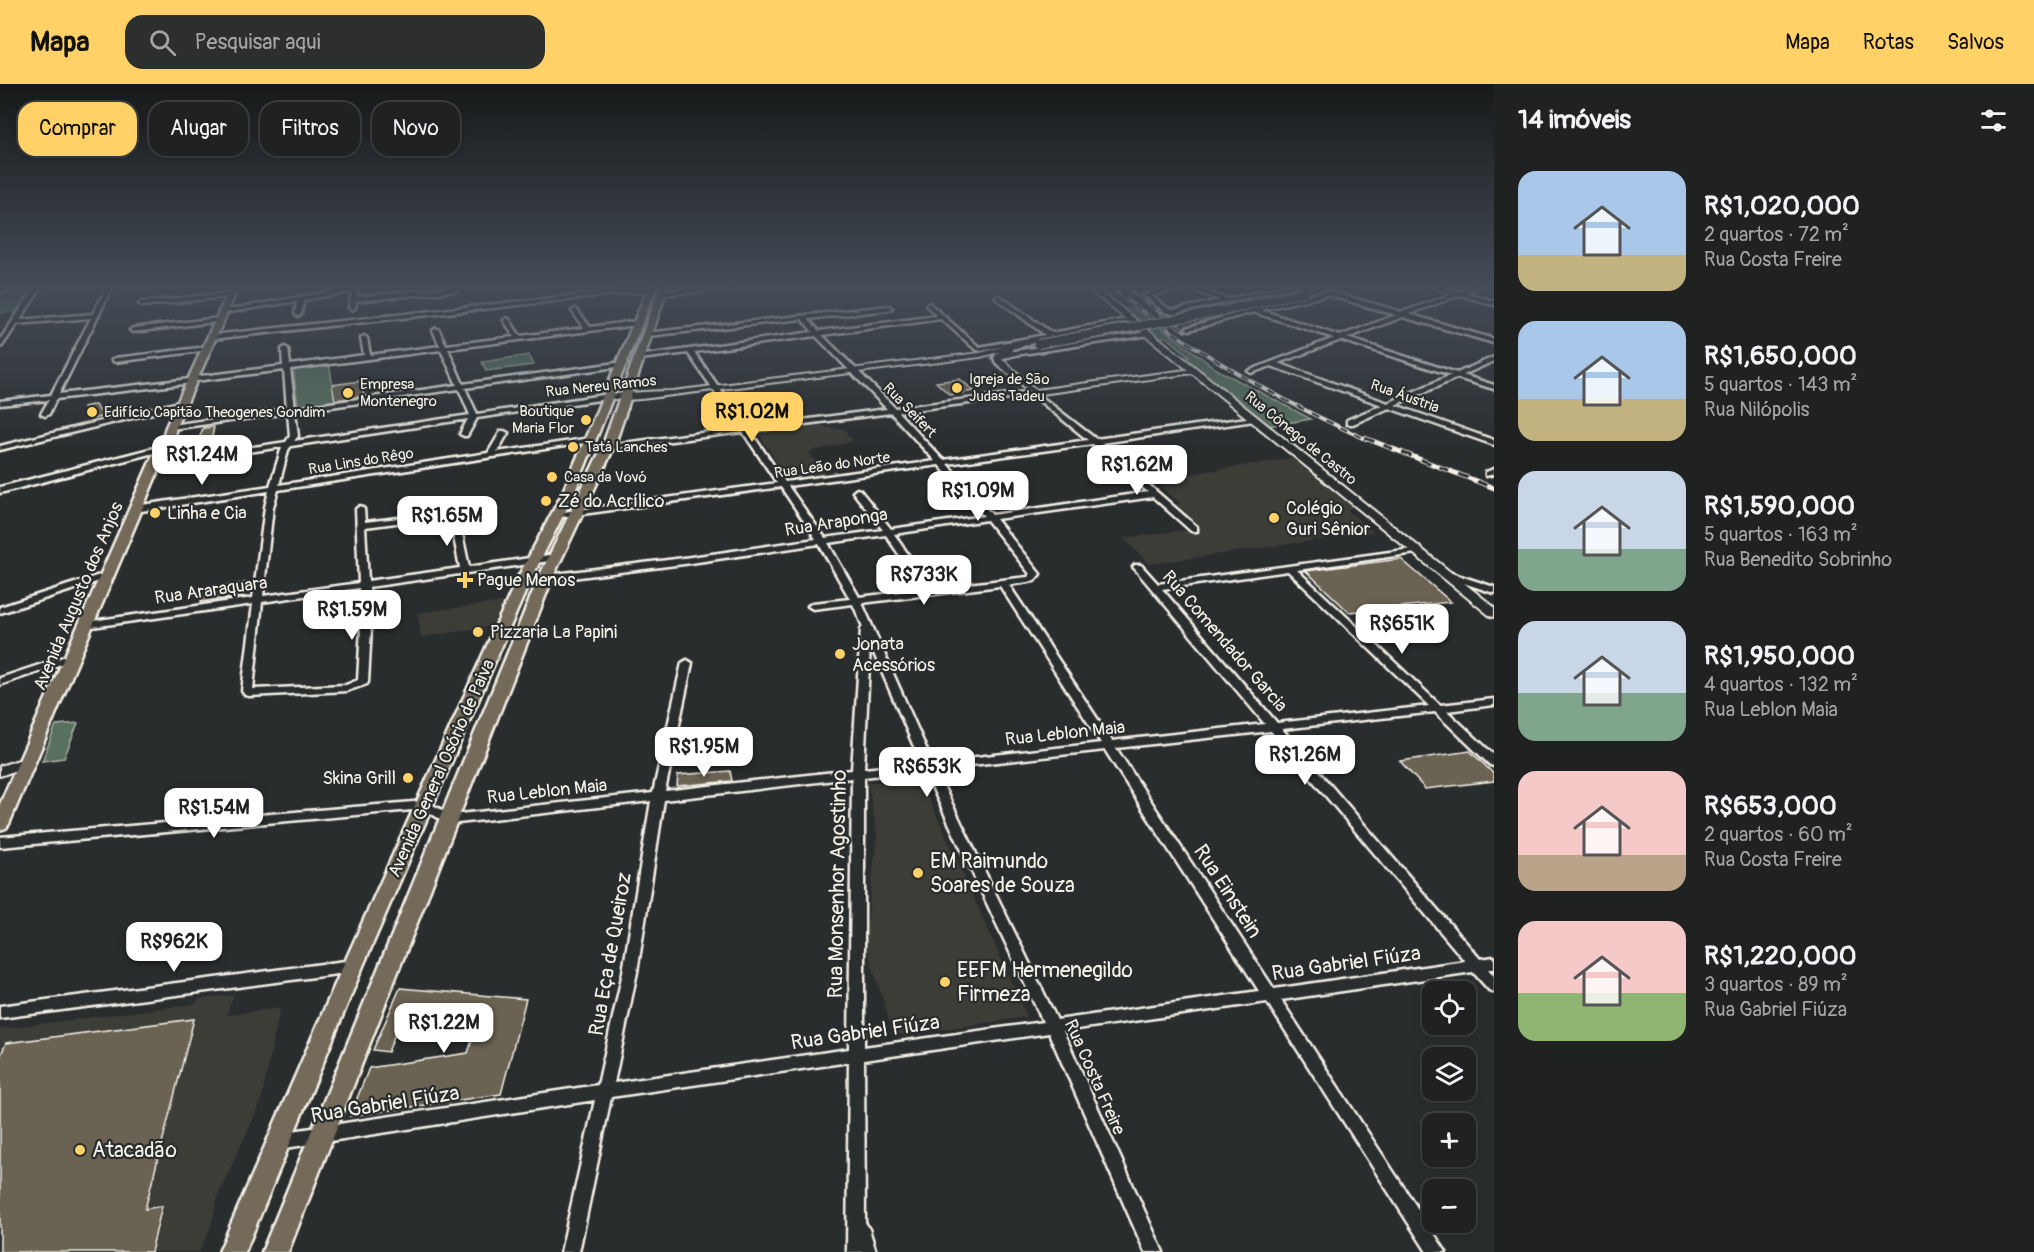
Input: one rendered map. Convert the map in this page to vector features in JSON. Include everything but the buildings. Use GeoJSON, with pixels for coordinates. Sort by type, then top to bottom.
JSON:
{"type":"FeatureCollection","features":[{"type":"Feature","properties":{"kind":"main road","name":"Avenida General Osório de Paiva"},"geometry":{"type":"LineString","coordinates":[[232,1252],[353,966],[523,581],[591,440],[631,341]]}},
{"type":"Feature","properties":{"kind":"main road","name":"Avenida General Osório de Paiva"},"geometry":{"type":"LineString","coordinates":[[275,1252],[545,579],[608,447],[646,341]]}},
{"type":"Feature","properties":{"kind":"main road","name":"Rua Cônego de Castro"},"geometry":{"type":"LineString","coordinates":[[1156,341],[1494,613]]}},
{"type":"Feature","properties":{"kind":"main road","name":"Avenida Augusto dos Anjos"},"geometry":{"type":"LineString","coordinates":[[0,824],[209,343]]}},
{"type":"Feature","properties":{"kind":"main road"},"geometry":{"type":"LineString","coordinates":[[500,636],[522,636]]}},
{"type":"Feature","properties":{"kind":"street"},"geometry":{"type":"LineString","coordinates":[[45,414],[82,341]]}},
{"type":"Feature","properties":{"kind":"street"},"geometry":{"type":"LineString","coordinates":[[115,360],[230,341]]}},
{"type":"Feature","properties":{"kind":"street"},"geometry":{"type":"LineString","coordinates":[[364,341],[367,356]]}},
{"type":"Feature","properties":{"kind":"street"},"geometry":{"type":"LineString","coordinates":[[440,341],[474,416],[464,434]]}},
{"type":"Feature","properties":{"kind":"street"},"geometry":{"type":"LineString","coordinates":[[0,403],[492,341]]}},
{"type":"Feature","properties":{"kind":"street"},"geometry":{"type":"LineString","coordinates":[[640,357],[769,341]]}},
{"type":"Feature","properties":{"kind":"street","name":"Rua Seifert"},"geometry":{"type":"LineString","coordinates":[[824,341],[991,516],[1035,574],[1031,579],[1003,583]]}},
{"type":"Feature","properties":{"kind":"street"},"geometry":{"type":"LineString","coordinates":[[969,341],[980,352],[1008,370]]}},
{"type":"Feature","properties":{"kind":"street","name":"Rua Nereu Ramos"},"geometry":{"type":"LineString","coordinates":[[980,352],[1031,341]]}},
{"type":"Feature","properties":{"kind":"street","name":"Rua Nereu Ramos"},"geometry":{"type":"LineString","coordinates":[[155,464],[610,396],[625,397],[714,388],[853,371],[1045,341]]}},
{"type":"Feature","properties":{"kind":"street"},"geometry":{"type":"LineString","coordinates":[[1102,341],[1014,353],[996,358],[1194,529]]}},
{"type":"Feature","properties":{"kind":"street"},"geometry":{"type":"LineString","coordinates":[[1251,371],[1337,341]]}},
{"type":"Feature","properties":{"kind":"street"},"geometry":{"type":"LineString","coordinates":[[1352,341],[1494,387]]}},
{"type":"Feature","properties":{"kind":"street","name":"Rua Nereu Ramos"},"geometry":{"type":"LineString","coordinates":[[996,358],[1009,350],[1036,342]]}},
{"type":"Feature","properties":{"kind":"street"},"geometry":{"type":"LineString","coordinates":[[285,349],[294,436],[284,450],[272,488],[256,600],[247,691],[249,693],[347,688],[363,682],[366,627],[360,509]]}},
{"type":"Feature","properties":{"kind":"street","name":"Rua Costa Freire"},"geometry":{"type":"LineString","coordinates":[[690,351],[822,541],[856,600],[928,766],[1053,1026],[1154,1252]]}},
{"type":"Feature","properties":{"kind":"street"},"geometry":{"type":"LineString","coordinates":[[1350,422],[1494,359]]}},
{"type":"Feature","properties":{"kind":"street"},"geometry":{"type":"LineString","coordinates":[[171,427],[624,363]]}},
{"type":"Feature","properties":{"kind":"street","name":"Rua Áustria"},"geometry":{"type":"LineString","coordinates":[[1273,364],[1494,443]]}},
{"type":"Feature","properties":{"kind":"street"},"geometry":{"type":"LineString","coordinates":[[608,447],[893,412],[1193,371]]}},
{"type":"Feature","properties":{"kind":"street"},"geometry":{"type":"LineString","coordinates":[[0,447],[183,403]]}},
{"type":"Feature","properties":{"kind":"street","name":"Rua Leão do Norte"},"geometry":{"type":"LineString","coordinates":[[556,516],[1096,443],[1254,419]]}},
{"type":"Feature","properties":{"kind":"street"},"geometry":{"type":"LineString","coordinates":[[491,455],[504,433]]}},
{"type":"Feature","properties":{"kind":"street","name":"Rua Lins do Rêgo"},"geometry":{"type":"LineString","coordinates":[[135,509],[591,440]]}},
{"type":"Feature","properties":{"kind":"street"},"geometry":{"type":"LineString","coordinates":[[0,490],[162,448]]}},
{"type":"Feature","properties":{"kind":"street"},"geometry":{"type":"LineString","coordinates":[[857,492],[888,531],[909,563]]}},
{"type":"Feature","properties":{"kind":"street","name":"Rua Araponga"},"geometry":{"type":"LineString","coordinates":[[523,581],[1154,494]]}},
{"type":"Feature","properties":{"kind":"street"},"geometry":{"type":"LineString","coordinates":[[361,525],[454,513],[465,570]]}},
{"type":"Feature","properties":{"kind":"street"},"geometry":{"type":"LineString","coordinates":[[1156,587],[1416,550]]}},
{"type":"Feature","properties":{"kind":"street","name":"Rua Araraquara"},"geometry":{"type":"LineString","coordinates":[[85,625],[556,557]]}},
{"type":"Feature","properties":{"kind":"street","name":"Rua Comendador Garcia"},"geometry":{"type":"LineString","coordinates":[[1138,567],[1494,986]]}},
{"type":"Feature","properties":{"kind":"street"},"geometry":{"type":"LineString","coordinates":[[1291,569],[1494,762]]}},
{"type":"Feature","properties":{"kind":"street"},"geometry":{"type":"LineString","coordinates":[[1448,575],[1494,590]]}},
{"type":"Feature","properties":{"kind":"street"},"geometry":{"type":"LineString","coordinates":[[0,610],[106,576]]}},
{"type":"Feature","properties":{"kind":"street"},"geometry":{"type":"LineString","coordinates":[[813,606],[1003,583]]}},
{"type":"Feature","properties":{"kind":"street","name":"Rua Einstein"},"geometry":{"type":"LineString","coordinates":[[1003,583],[1437,1252]]}},
{"type":"Feature","properties":{"kind":"street","name":"Rua Monsenhor Agostinho"},"geometry":{"type":"LineString","coordinates":[[856,1252],[858,1220],[856,1054],[858,773],[867,626]]}},
{"type":"Feature","properties":{"kind":"street"},"geometry":{"type":"LineString","coordinates":[[0,682],[72,657]]}},
{"type":"Feature","properties":{"kind":"street","name":"Rua Eça de Queiroz"},"geometry":{"type":"LineString","coordinates":[[570,1252],[630,972],[658,797],[687,663]]}},
{"type":"Feature","properties":{"kind":"street","name":"Rua Leblon Maia"},"geometry":{"type":"LineString","coordinates":[[449,820],[1494,702]]}},
{"type":"Feature","properties":{"kind":"street"},"geometry":{"type":"LineString","coordinates":[[0,771],[28,761]]}},
{"type":"Feature","properties":{"kind":"street"},"geometry":{"type":"LineString","coordinates":[[0,842],[425,805],[449,820]]}},
{"type":"Feature","properties":{"kind":"street","name":"Rua Gabriel Fiúza"},"geometry":{"type":"LineString","coordinates":[[279,1141],[856,1054],[1494,963]]}},
{"type":"Feature","properties":{"kind":"street"},"geometry":{"type":"LineString","coordinates":[[0,1012],[353,966]]}},
{"type":"Feature","properties":{"kind":"street"},"geometry":{"type":"LineString","coordinates":[[858,1220],[867,1252]]}},
{"type":"Feature","properties":{"kind":"shaded area"},"geometry":{"type":"Polygon","coordinates":[[[823,425],[827,428],[844,429],[848,434],[843,436],[851,437],[853,441],[809,452],[826,476],[790,482],[758,433],[823,425]]]}},
{"type":"Feature","properties":{"kind":"shaded area","name":"Colégio Guri Sênior"},"geometry":{"type":"Polygon","coordinates":[[[1292,458],[1353,508],[1346,509],[1373,532],[1149,564],[1124,538],[1202,528],[1176,505],[1181,504],[1153,480],[1292,458]]]}},
{"type":"Feature","properties":{"kind":"shaded area"},"geometry":{"type":"Polygon","coordinates":[[[503,602],[493,626],[421,637],[418,613],[503,602]]]}},
{"type":"Feature","properties":{"kind":"shaded area"},"geometry":{"type":"Polygon","coordinates":[[[915,777],[919,779],[938,818],[1027,1017],[894,1036],[867,948],[867,927],[877,835],[868,783],[915,777]]]}},
{"type":"Feature","properties":{"kind":"shaded area","name":"Atacadão"},"geometry":{"type":"Polygon","coordinates":[[[234,995],[226,1015],[280,1008],[261,1102],[218,1195],[211,1226],[199,1252],[0,1252],[0,1029],[196,1004],[198,999],[234,995]]]}},
{"type":"Feature","properties":{"kind":"green space"},"geometry":{"type":"Polygon","coordinates":[[[1171,341],[1179,341],[1218,370],[1311,419],[1268,426],[1183,358],[1189,356],[1171,341]]]}},
{"type":"Feature","properties":{"kind":"green space"},"geometry":{"type":"Polygon","coordinates":[[[529,355],[534,365],[486,371],[482,362],[529,355]]]}},
{"type":"Feature","properties":{"kind":"green space"},"geometry":{"type":"Polygon","coordinates":[[[329,362],[335,401],[298,407],[293,367],[329,362]]]}},
{"type":"Feature","properties":{"kind":"green space"},"geometry":{"type":"Polygon","coordinates":[[[78,723],[64,758],[42,761],[56,725],[78,723]]]}},
{"type":"Feature","properties":{"kind":"railway"},"geometry":{"type":"LineString","coordinates":[[1186,341],[1266,390],[1368,440]]}},
{"type":"Feature","properties":{"kind":"railway"},"geometry":{"type":"LineString","coordinates":[[1365,438],[1494,488]]}},
{"type":"Feature","properties":{"kind":"place","name":"Igreja de São Judas Tadeu"},"geometry":{"type":"Point","coordinates":[957,388]}},
{"type":"Feature","properties":{"kind":"place","name":"Empresa Montenegro"},"geometry":{"type":"Point","coordinates":[348,393]}},
{"type":"Feature","properties":{"kind":"place","name":"Edifício Capitão Theogenes Gondim"},"geometry":{"type":"Point","coordinates":[92,412]}},
{"type":"Feature","properties":{"kind":"place","name":"Boutique Maria Flor"},"geometry":{"type":"Point","coordinates":[586,420]}},
{"type":"Feature","properties":{"kind":"place","name":"Tatá Lanches"},"geometry":{"type":"Point","coordinates":[573,447]}},
{"type":"Feature","properties":{"kind":"place","name":"Casa da Vovó"},"geometry":{"type":"Point","coordinates":[552,477]}},
{"type":"Feature","properties":{"kind":"place","name":"Zé do Acrílico"},"geometry":{"type":"Point","coordinates":[546,501]}},
{"type":"Feature","properties":{"kind":"place","name":"Linha e Cia"},"geometry":{"type":"Point","coordinates":[155,513]}},
{"type":"Feature","properties":{"kind":"place","name":"Colégio Guri Sênior"},"geometry":{"type":"Point","coordinates":[1274,518]}},
{"type":"Feature","properties":{"kind":"place","name":"Pague Menos"},"geometry":{"type":"Point","coordinates":[465,580]}},
{"type":"Feature","properties":{"kind":"place","name":"Pizzaria La Papini"},"geometry":{"type":"Point","coordinates":[478,632]}},
{"type":"Feature","properties":{"kind":"place","name":"Jonata Acessórios"},"geometry":{"type":"Point","coordinates":[840,654]}},
{"type":"Feature","properties":{"kind":"place","name":"Skina Grill"},"geometry":{"type":"Point","coordinates":[408,778]}},
{"type":"Feature","properties":{"kind":"place","name":"EM Raimundo Soares de Souza"},"geometry":{"type":"Point","coordinates":[918,873]}},
{"type":"Feature","properties":{"kind":"place","name":"EEFM Hermenegildo Firmeza"},"geometry":{"type":"Point","coordinates":[945,982]}},
{"type":"Feature","properties":{"kind":"place","name":"Atacadão"},"geometry":{"type":"Point","coordinates":[80,1150]}}]}
